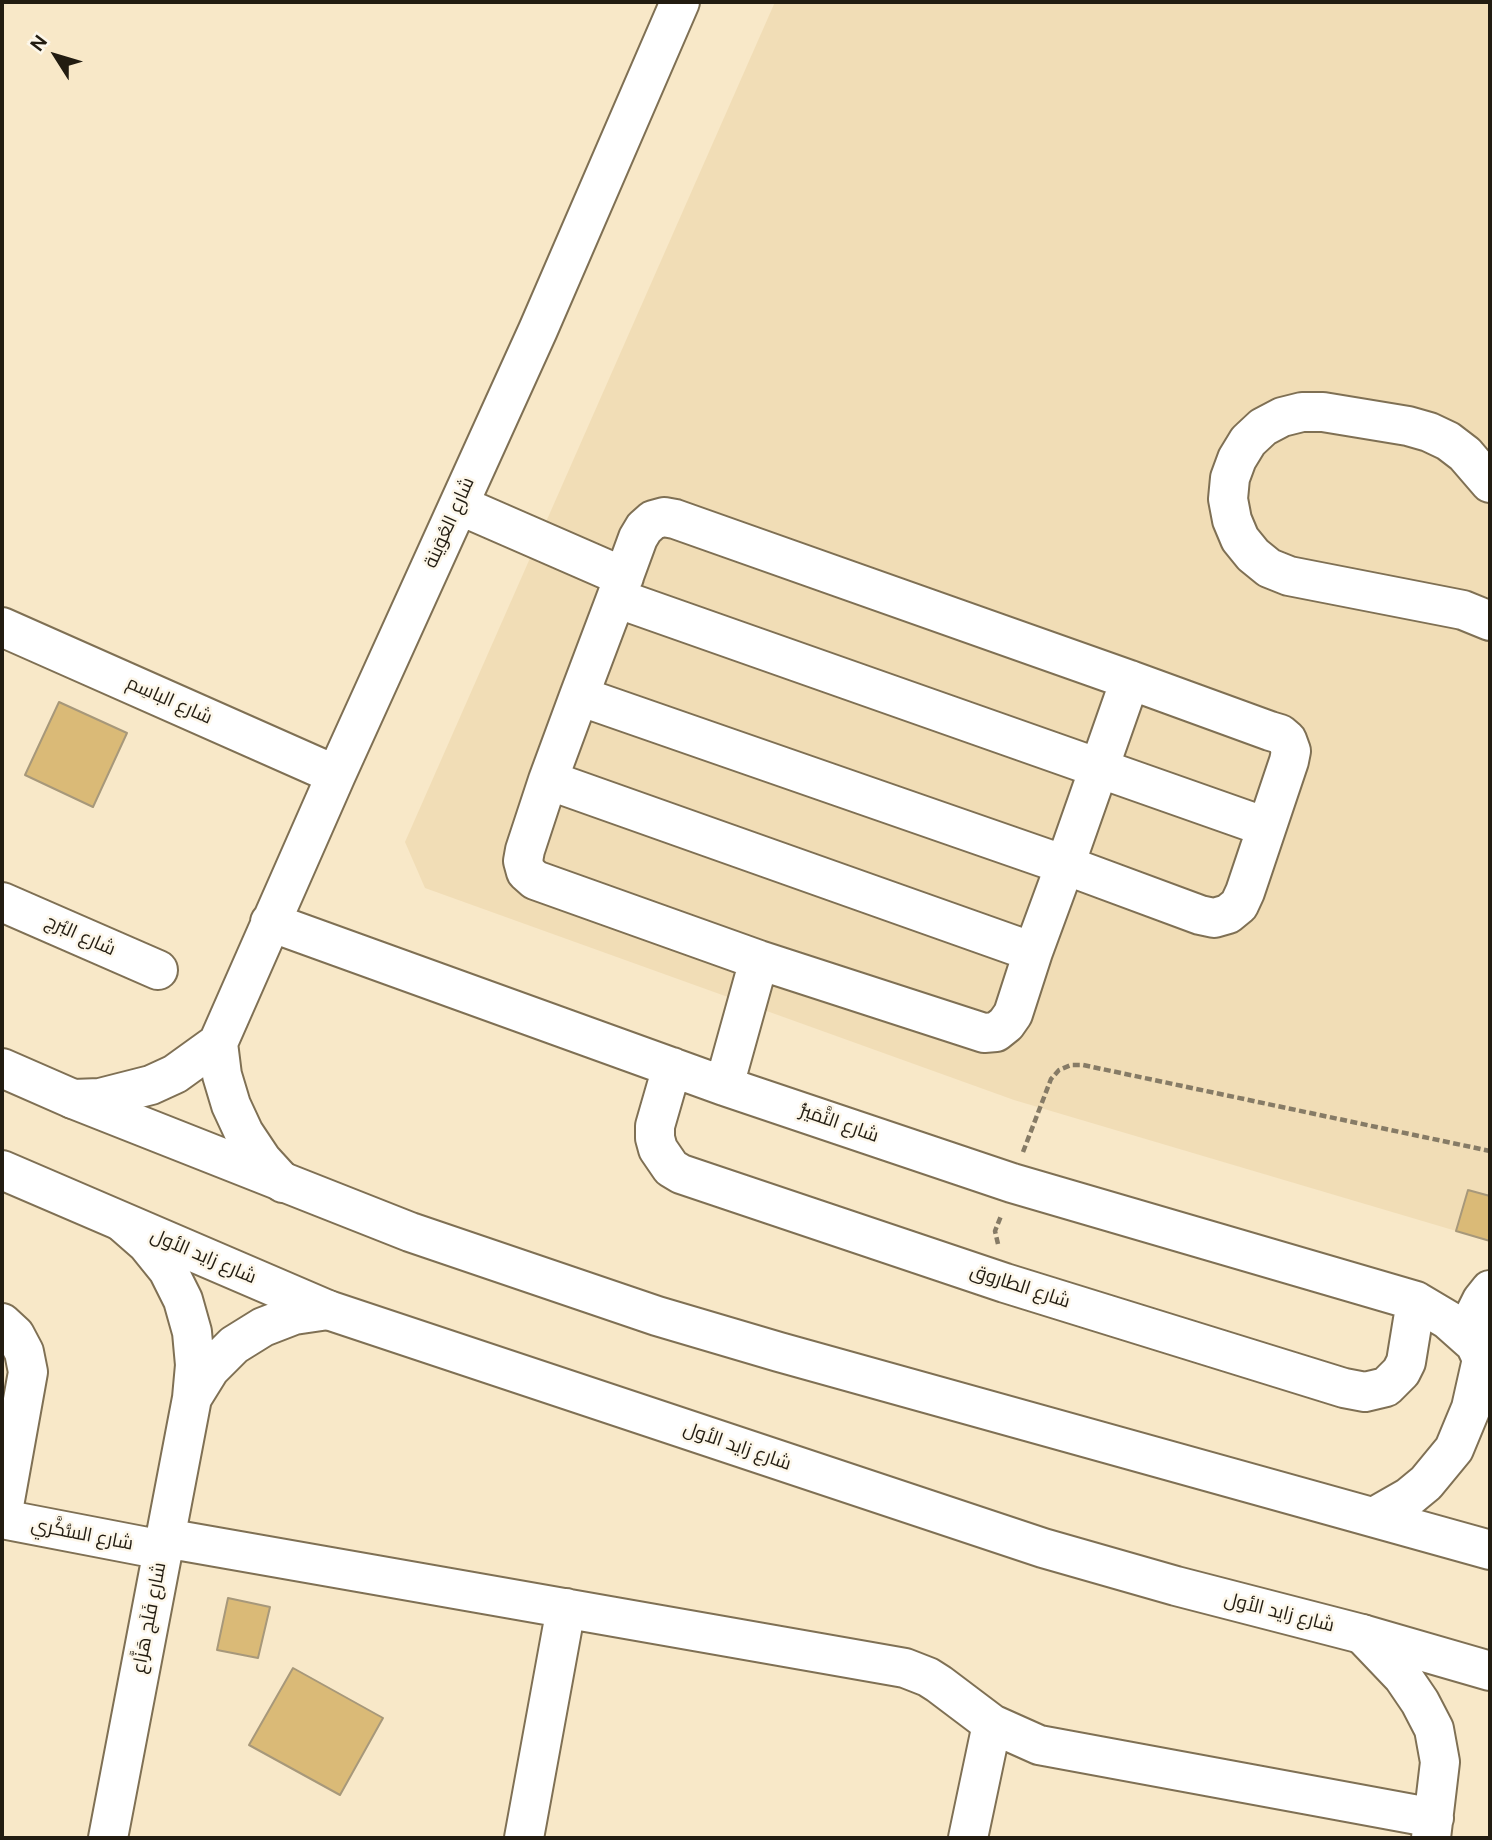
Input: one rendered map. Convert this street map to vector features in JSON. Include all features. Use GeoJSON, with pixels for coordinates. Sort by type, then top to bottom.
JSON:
{"type":"FeatureCollection","features":[{"type":"Feature","properties":{"kind":"main road","name":"شارع العُوَينة"},"geometry":{"type":"LineString","coordinates":[[218,1043],[335,775],[538,330],[680,2]]}},
{"type":"Feature","properties":{"kind":"main road"},"geometry":{"type":"LineString","coordinates":[[1490,483],[1465,454],[1448,441],[1429,432],[1323,412],[1302,412],[1282,417],[1263,427],[1248,441],[1230,478],[1228,499],[1232,520],[1240,539],[1269,568],[1289,576],[1463,610],[1490,621]]}},
{"type":"Feature","properties":{"kind":"main road"},"geometry":{"type":"LineString","coordinates":[[459,505],[620,587],[1099,768],[1266,827]]}},
{"type":"Feature","properties":{"kind":"main road"},"geometry":{"type":"LineString","coordinates":[[579,696],[1065,865],[1200,915],[1214,918],[1228,914],[1239,905],[1289,761],[1291,751],[1287,740],[1280,734],[1130,680],[676,519],[664,517],[653,520],[644,528],[620,587],[579,696],[548,780],[523,861],[526,872],[535,880],[760,960],[984,1033],[996,1032],[1013,1014],[1033,952],[1065,865],[1130,680]]}},
{"type":"Feature","properties":{"kind":"main road","name":"شارع الباسِم"},"geometry":{"type":"LineString","coordinates":[[2,627],[335,775]]}},
{"type":"Feature","properties":{"kind":"main road"},"geometry":{"type":"LineString","coordinates":[[548,780],[1033,952]]}},
{"type":"Feature","properties":{"kind":"main road","name":"شارع البُرج"},"geometry":{"type":"LineString","coordinates":[[2,902],[158,970]]}},
{"type":"Feature","properties":{"kind":"main road","name":"شارع التَّمَيُّز"},"geometry":{"type":"LineString","coordinates":[[270,922],[723,1086],[1012,1183],[1416,1301],[1448,1320],[1482,1358]]}},
{"type":"Feature","properties":{"kind":"main road"},"geometry":{"type":"LineString","coordinates":[[723,1086],[760,960]]}},
{"type":"Feature","properties":{"kind":"main road"},"geometry":{"type":"LineString","coordinates":[[74,1100],[113,1096],[151,1085],[175,1074],[218,1043],[222,1074],[231,1105],[244,1133],[283,1183]]}},
{"type":"Feature","properties":{"kind":"main road","name":"شارع الطاروق"},"geometry":{"type":"LineString","coordinates":[[672,1067],[655,1126],[658,1149],[671,1168],[681,1174],[1005,1283],[1344,1388],[1365,1392],[1386,1387],[1401,1372],[1406,1362],[1416,1301]]}},
{"type":"Feature","properties":{"kind":"main road"},"geometry":{"type":"LineString","coordinates":[[2,1068],[74,1100],[422,1236],[657,1316],[1490,1550]]}},
{"type":"Feature","properties":{"kind":"main road","name":"شارع زايد الأول"},"geometry":{"type":"LineString","coordinates":[[2,1170],[328,1310],[1043,1548],[1490,1671]]}},
{"type":"Feature","properties":{"kind":"main road","name":"شارع فَلَج هَزَّاع"},"geometry":{"type":"LineString","coordinates":[[108,1838],[192,1398],[195,1365],[192,1332],[183,1300],[168,1270],[147,1244],[123,1223]]}},
{"type":"Feature","properties":{"kind":"main road"},"geometry":{"type":"LineString","coordinates":[[1374,1517],[1409,1497],[1426,1483],[1454,1449],[1471,1408],[1482,1358],[1473,1329],[1475,1314],[1490,1290]]}},
{"type":"Feature","properties":{"kind":"main road","name":"شارع التَّمَيُّز"},"geometry":{"type":"LineString","coordinates":[[1416,1301],[1490,1290]]}},
{"type":"Feature","properties":{"kind":"main road","name":"شارع فَلَج هَزَّاع"},"geometry":{"type":"LineString","coordinates":[[192,1398],[210,1369],[226,1353],[263,1327],[294,1315],[328,1310]]}},
{"type":"Feature","properties":{"kind":"main road"},"geometry":{"type":"LineString","coordinates":[[2,1323],[15,1335],[24,1352],[28,1372],[2,1518]]}},
{"type":"Feature","properties":{"kind":"main road","name":"شارع السُّكَّري"},"geometry":{"type":"LineString","coordinates":[[2,1518],[566,1608],[905,1668],[928,1677],[992,1724],[1039,1745],[1432,1828]]}},
{"type":"Feature","properties":{"kind":"main road"},"geometry":{"type":"LineString","coordinates":[[524,1838],[566,1608]]}},
{"type":"Feature","properties":{"kind":"main road"},"geometry":{"type":"LineString","coordinates":[[1362,1634],[1403,1677],[1434,1729],[1440,1762],[1432,1828]]}},
{"type":"Feature","properties":{"kind":"main road"},"geometry":{"type":"LineString","coordinates":[[968,1838],[992,1724]]}},
{"type":"Feature","properties":{"kind":"path"},"geometry":{"type":"LineString","coordinates":[[1005,1283],[995,1231],[1045,1090],[1059,1070],[1071,1065],[1083,1065],[1490,1151]]}},
{"type":"Feature","properties":{"kind":"shaded area"},"geometry":{"type":"Polygon","coordinates":[[[775,2],[1490,2],[1490,1241],[1014,1100],[425,888],[405,842],[775,2]]]}},
{"type":"Feature","properties":{"kind":"building"},"geometry":{"type":"Polygon","coordinates":[[[59,702],[127,733],[93,807],[25,775],[59,702]]]}},
{"type":"Feature","properties":{"kind":"building"},"geometry":{"type":"Polygon","coordinates":[[[1468,1190],[1490,1196],[1490,1241],[1456,1231],[1468,1190]]]}},
{"type":"Feature","properties":{"kind":"building"},"geometry":{"type":"Polygon","coordinates":[[[228,1598],[270,1607],[258,1658],[217,1650],[228,1598]]]}},
{"type":"Feature","properties":{"kind":"building"},"geometry":{"type":"Polygon","coordinates":[[[293,1668],[383,1718],[340,1795],[249,1745],[293,1668]]]}}]}
